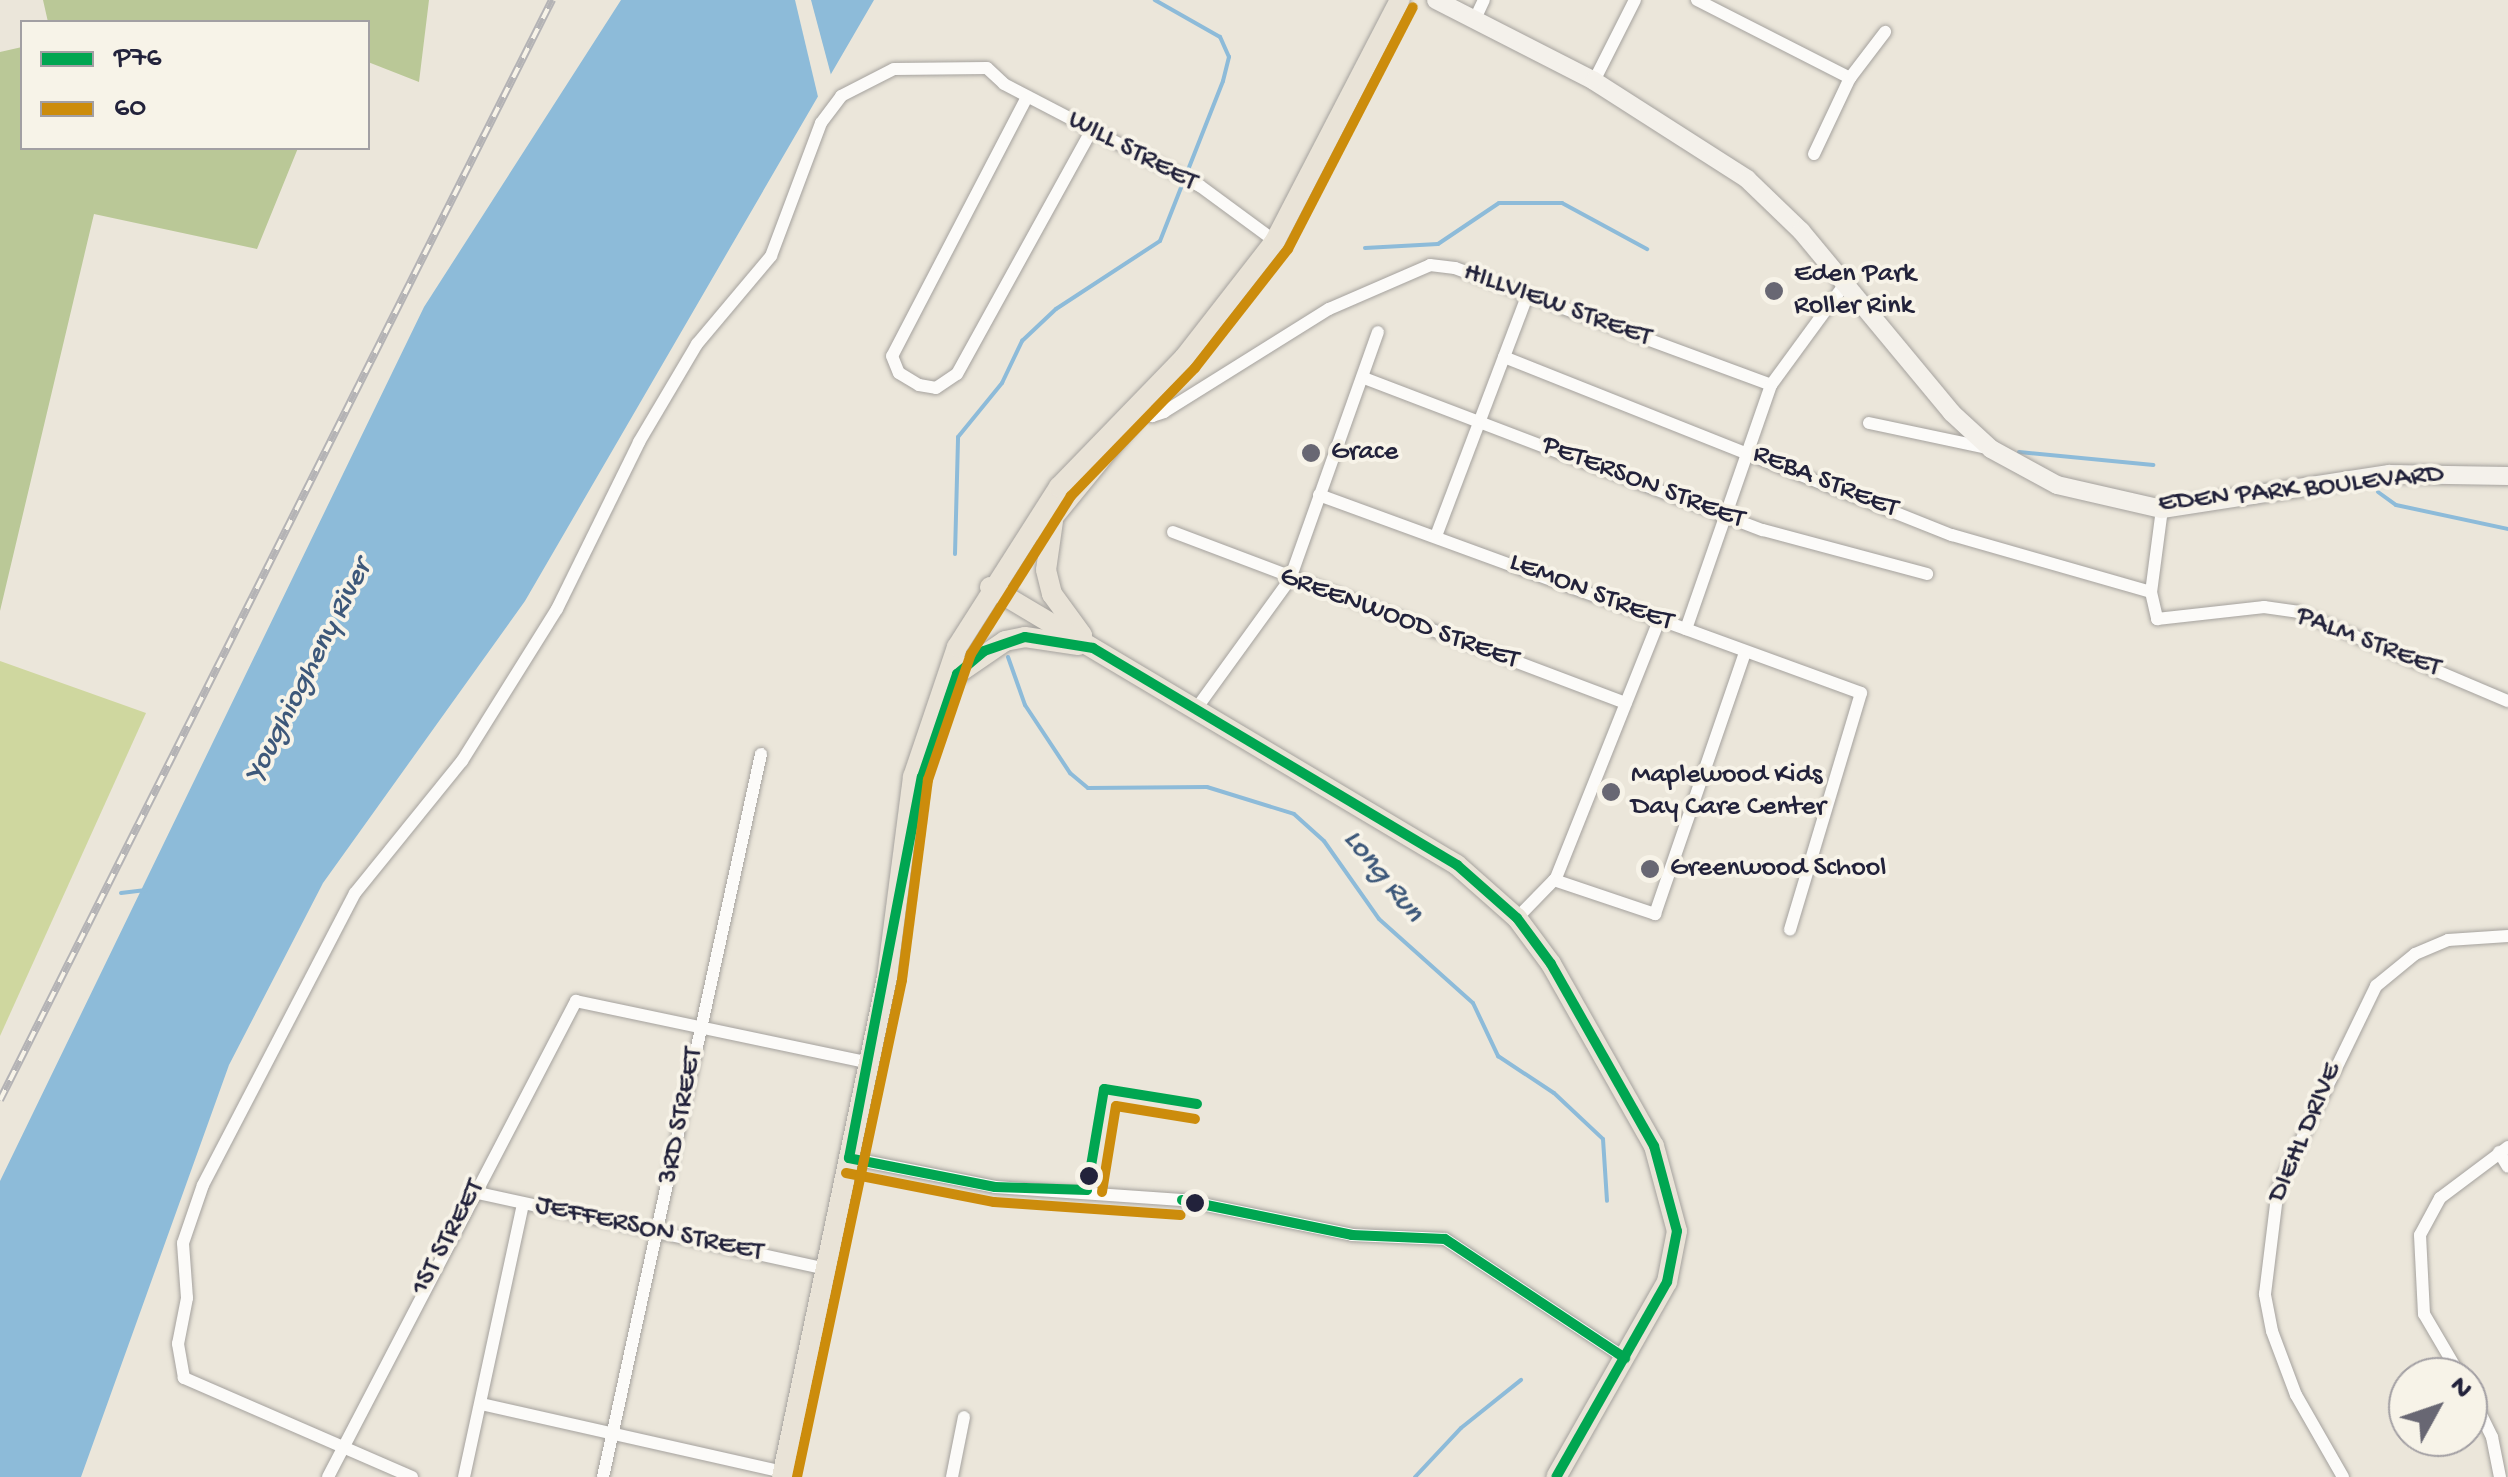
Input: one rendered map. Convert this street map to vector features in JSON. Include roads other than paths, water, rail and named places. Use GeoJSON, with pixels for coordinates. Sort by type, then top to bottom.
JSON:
{"type":"FeatureCollection","features":[{"type":"Feature","properties":{"kind":"main road"},"geometry":{"type":"LineString","coordinates":[[910,822],[958,674],[995,590],[1129,429],[1140,405],[1275,241],[1400,0]]}},
{"type":"Feature","properties":{"kind":"main road","name":"EDEN PARK BOULEVARD"},"geometry":{"type":"LineString","coordinates":[[1436,0],[1594,81],[1747,180],[1845,284],[1952,413],[1990,448],[2056,485],[2162,509],[2390,474],[2508,476]]}},
{"type":"Feature","properties":{"kind":"main road"},"geometry":{"type":"LineString","coordinates":[[783,1474],[869,1063],[928,720],[957,646],[1059,487],[1119,420],[1140,405]]}},
{"type":"Feature","properties":{"kind":"main road"},"geometry":{"type":"LineString","coordinates":[[1056,514],[1047,542],[1052,594],[1093,648]]}},
{"type":"Feature","properties":{"kind":"main road"},"geometry":{"type":"LineString","coordinates":[[995,590],[1457,865],[1516,918],[1585,1020],[1654,1146],[1672,1198],[1675,1258],[1625,1358],[1556,1477]]}},
{"type":"Feature","properties":{"kind":"main road"},"geometry":{"type":"LineString","coordinates":[[958,674],[984,651],[1025,637],[1093,648]]}},
{"type":"Feature","properties":{"kind":"street"},"geometry":{"type":"LineString","coordinates":[[1475,20],[1484,0]]}},
{"type":"Feature","properties":{"kind":"street"},"geometry":{"type":"LineString","coordinates":[[1594,81],[1635,0]]}},
{"type":"Feature","properties":{"kind":"street"},"geometry":{"type":"LineString","coordinates":[[1697,0],[1850,78]]}},
{"type":"Feature","properties":{"kind":"street"},"geometry":{"type":"LineString","coordinates":[[1814,154],[1850,78],[1884,32]]}},
{"type":"Feature","properties":{"kind":"street","name":"WILL STREET"},"geometry":{"type":"LineString","coordinates":[[345,1448],[184,1378],[178,1344],[187,1298],[181,1266],[203,1185],[355,892],[462,762],[557,609],[639,442],[698,344],[785,233],[821,123],[841,96],[894,69],[987,68],[1027,96],[1200,186],[1275,241]]}},
{"type":"Feature","properties":{"kind":"street"},"geometry":{"type":"LineString","coordinates":[[1027,96],[892,356],[899,373],[919,385],[936,388],[957,374],[1090,130]]}},
{"type":"Feature","properties":{"kind":"street","name":"HILLVIEW STREET"},"geometry":{"type":"LineString","coordinates":[[1140,405],[1152,416],[1164,412],[1329,308],[1411,269],[1442,264],[1771,384]]}},
{"type":"Feature","properties":{"kind":"street"},"geometry":{"type":"LineString","coordinates":[[1686,629],[1771,384],[1845,284]]}},
{"type":"Feature","properties":{"kind":"street"},"geometry":{"type":"LineString","coordinates":[[1436,536],[1527,296]]}},
{"type":"Feature","properties":{"kind":"street"},"geometry":{"type":"LineString","coordinates":[[1196,709],[1290,579],[1378,332]]}},
{"type":"Feature","properties":{"kind":"street","name":"REBA STREET"},"geometry":{"type":"LineString","coordinates":[[1504,357],[1750,451],[1952,535],[2151,592]]}},
{"type":"Feature","properties":{"kind":"street","name":"PETERSON STREET"},"geometry":{"type":"LineString","coordinates":[[1364,378],[1725,514],[1927,574]]}},
{"type":"Feature","properties":{"kind":"street"},"geometry":{"type":"LineString","coordinates":[[1869,424],[1990,448]]}},
{"type":"Feature","properties":{"kind":"street","name":"LEMON STREET"},"geometry":{"type":"LineString","coordinates":[[1320,495],[1861,693],[1790,930]]}},
{"type":"Feature","properties":{"kind":"street"},"geometry":{"type":"LineString","coordinates":[[2151,592],[2162,509]]}},
{"type":"Feature","properties":{"kind":"street","name":"GREENWOOD STREET"},"geometry":{"type":"LineString","coordinates":[[1173,532],[1626,703]]}},
{"type":"Feature","properties":{"kind":"street","name":"PALM STREET"},"geometry":{"type":"LineString","coordinates":[[2151,592],[2151,612],[2161,620],[2264,607],[2321,619],[2508,701]]}},
{"type":"Feature","properties":{"kind":"street"},"geometry":{"type":"LineString","coordinates":[[1516,918],[1554,880],[1660,618]]}},
{"type":"Feature","properties":{"kind":"street"},"geometry":{"type":"LineString","coordinates":[[1554,880],[1655,914],[1746,654]]}},
{"type":"Feature","properties":{"kind":"street","name":"3RD STREET"},"geometry":{"type":"LineString","coordinates":[[603,1477],[762,754]]}},
{"type":"Feature","properties":{"kind":"street","name":"DIEHL DRIVE"},"geometry":{"type":"LineString","coordinates":[[2343,1477],[2296,1395],[2272,1331],[2265,1294],[2278,1188],[2376,986],[2415,954],[2448,940],[2508,936]]}},
{"type":"Feature","properties":{"kind":"street","name":"1ST STREET"},"geometry":{"type":"LineString","coordinates":[[328,1477],[473,1192],[576,1001],[699,1027]]}},
{"type":"Feature","properties":{"kind":"street"},"geometry":{"type":"LineString","coordinates":[[699,1027],[869,1063]]}},
{"type":"Feature","properties":{"kind":"street"},"geometry":{"type":"LineString","coordinates":[[2450,1357],[2424,1314],[2420,1235],[2440,1198],[2504,1150],[2508,1167]]}},
{"type":"Feature","properties":{"kind":"street"},"geometry":{"type":"LineString","coordinates":[[849,1158],[995,1187],[1182,1200],[1352,1236],[1445,1240],[1625,1358]]}},
{"type":"Feature","properties":{"kind":"street","name":"JEFFERSON STREET"},"geometry":{"type":"LineString","coordinates":[[473,1192],[825,1268]]}},
{"type":"Feature","properties":{"kind":"street"},"geometry":{"type":"LineString","coordinates":[[464,1477],[523,1203]]}},
{"type":"Feature","properties":{"kind":"street"},"geometry":{"type":"LineString","coordinates":[[481,1404],[783,1474]]}},
{"type":"Feature","properties":{"kind":"street"},"geometry":{"type":"LineString","coordinates":[[952,1477],[964,1417]]}},
{"type":"Feature","properties":{"kind":"street"},"geometry":{"type":"LineString","coordinates":[[2488,1428],[2500,1477]]}},
{"type":"Feature","properties":{"kind":"street"},"geometry":{"type":"LineString","coordinates":[[345,1448],[412,1477]]}},
{"type":"Feature","properties":{"kind":"water","name":"Youghiogheny River"},"geometry":{"type":"Polygon","coordinates":[[[621,0],[874,0],[525,601],[323,883],[229,1065],[81,1477],[0,1477],[0,1181],[424,307],[621,0]]]}},
{"type":"Feature","properties":{"kind":"waterway","name":"Long Run"},"geometry":{"type":"LineString","coordinates":[[955,554],[958,437],[1002,383],[1022,341],[1056,309],[1160,241],[1223,81],[1229,57],[1220,37],[1155,0]]}},
{"type":"Feature","properties":{"kind":"waterway"},"geometry":{"type":"LineString","coordinates":[[1365,248],[1438,244],[1499,203],[1562,203],[1647,249]]}},
{"type":"Feature","properties":{"kind":"waterway"},"geometry":{"type":"LineString","coordinates":[[2019,452],[2153,465]]}},
{"type":"Feature","properties":{"kind":"waterway"},"geometry":{"type":"LineString","coordinates":[[2378,492],[2396,505],[2508,529]]}},
{"type":"Feature","properties":{"kind":"waterway","name":"Long Run"},"geometry":{"type":"LineString","coordinates":[[1008,657],[1025,705],[1070,773],[1088,788],[1207,787],[1294,814],[1324,841],[1379,919],[1473,1003],[1498,1056],[1554,1093],[1603,1139],[1607,1201]]}},
{"type":"Feature","properties":{"kind":"waterway"},"geometry":{"type":"LineString","coordinates":[[121,893],[146,890]]}},
{"type":"Feature","properties":{"kind":"waterway","name":"Long Run"},"geometry":{"type":"LineString","coordinates":[[1415,1477],[1461,1428],[1521,1380]]}},
{"type":"Feature","properties":{"kind":"railway"},"geometry":{"type":"LineString","coordinates":[[0,1100],[552,0]]}},
{"type":"Feature","properties":{"kind":"place","name":"Eden Park Roller Rink"},"geometry":{"type":"Point","coordinates":[1774,291]}},
{"type":"Feature","properties":{"kind":"place","name":"Grace"},"geometry":{"type":"Point","coordinates":[1311,453]}},
{"type":"Feature","properties":{"kind":"place","name":"Maplewood Kids Day Care Center"},"geometry":{"type":"Point","coordinates":[1611,792]}},
{"type":"Feature","properties":{"kind":"place","name":"Greenwood School"},"geometry":{"type":"Point","coordinates":[1650,869]}}]}
